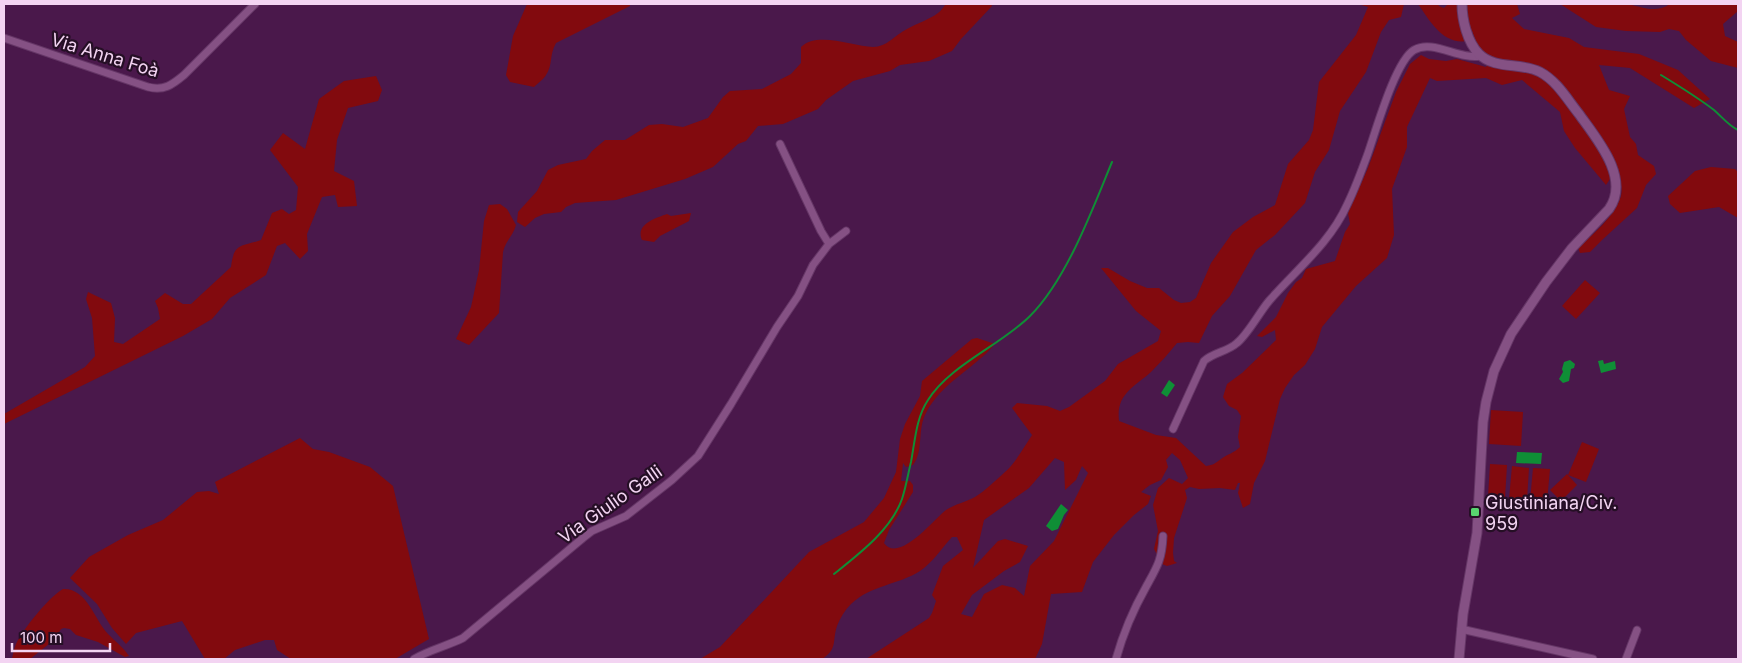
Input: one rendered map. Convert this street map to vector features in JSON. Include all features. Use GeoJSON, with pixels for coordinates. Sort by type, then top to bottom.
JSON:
{"type":"FeatureCollection","features":[{"type":"Feature","properties":{"kind":"street","name":"Via Anna Foà"},"geometry":{"type":"LineString","coordinates":[[4,38],[148,88],[161,89],[172,85],[184,75],[255,4]]}},
{"type":"Feature","properties":{"kind":"street"},"geometry":{"type":"LineString","coordinates":[[1462,4],[1465,22],[1474,47],[1480,56]]}},
{"type":"Feature","properties":{"kind":"street"},"geometry":{"type":"LineString","coordinates":[[1173,428],[1204,361],[1239,342],[1269,302],[1324,242],[1336,226],[1348,204],[1367,157],[1391,87],[1410,53],[1416,48],[1427,46],[1469,56],[1480,56],[1500,64],[1531,68],[1554,82],[1605,151],[1614,174],[1616,192],[1614,202],[1609,209],[1567,253],[1526,310],[1507,341],[1494,371],[1483,422],[1478,526],[1461,629],[1459,659]]}},
{"type":"Feature","properties":{"kind":"street"},"geometry":{"type":"LineString","coordinates":[[780,144],[821,231],[830,244]]}},
{"type":"Feature","properties":{"kind":"street","name":"Via Giulio Galli"},"geometry":{"type":"LineString","coordinates":[[414,659],[463,638],[588,534],[626,516],[672,480],[698,456],[798,296],[813,266],[830,244],[846,231]]}},
{"type":"Feature","properties":{"kind":"street"},"geometry":{"type":"LineString","coordinates":[[1116,659],[1126,630],[1146,586],[1159,564],[1164,536]]}},
{"type":"Feature","properties":{"kind":"street"},"geometry":{"type":"LineString","coordinates":[[1461,629],[1594,659]]}},
{"type":"Feature","properties":{"kind":"street"},"geometry":{"type":"LineString","coordinates":[[1626,659],[1637,630]]}},
{"type":"Feature","properties":{"kind":"shaded area"},"geometry":{"type":"Polygon","coordinates":[[[1616,3],[1658,9],[1670,4],[1738,4],[1738,11],[1723,24],[1725,36],[1738,42],[1738,68],[1711,61],[1686,40],[1679,31],[1669,29],[1660,32],[1626,31],[1596,27],[1560,4],[1616,3]]]}},
{"type":"Feature","properties":{"kind":"shaded area"},"geometry":{"type":"Polygon","coordinates":[[[527,4],[630,4],[630,6],[556,43],[548,71],[544,78],[534,87],[510,82],[506,75],[513,36],[527,4]]]}},
{"type":"Feature","properties":{"kind":"shaded area"},"geometry":{"type":"Polygon","coordinates":[[[946,4],[991,4],[992,6],[952,51],[929,61],[900,65],[890,71],[853,81],[826,100],[818,109],[783,124],[758,126],[746,141],[738,144],[713,167],[685,179],[616,200],[575,203],[566,207],[561,212],[544,214],[535,218],[525,227],[517,222],[518,212],[537,191],[548,170],[558,165],[586,159],[605,140],[625,140],[649,125],[662,124],[683,127],[708,118],[723,97],[730,91],[762,89],[791,74],[801,63],[801,47],[808,42],[826,40],[873,47],[883,45],[903,31],[927,20],[946,4]]]}},
{"type":"Feature","properties":{"kind":"shaded area"},"geometry":{"type":"Polygon","coordinates":[[[1358,4],[1404,4],[1401,17],[1389,20],[1381,32],[1366,72],[1340,111],[1329,150],[1315,172],[1305,203],[1275,235],[1256,250],[1230,296],[1212,316],[1199,343],[1177,343],[1151,372],[1127,392],[1120,404],[1119,421],[1156,435],[1176,438],[1206,466],[1214,464],[1240,447],[1238,437],[1241,416],[1237,410],[1229,406],[1223,397],[1227,384],[1242,373],[1276,340],[1275,330],[1262,337],[1257,336],[1276,317],[1288,293],[1296,282],[1302,278],[1306,269],[1335,261],[1345,232],[1350,224],[1348,213],[1368,168],[1396,92],[1410,64],[1421,55],[1429,59],[1446,61],[1457,59],[1486,67],[1489,61],[1489,56],[1479,49],[1472,31],[1469,29],[1467,41],[1458,41],[1444,36],[1427,18],[1418,4],[1438,4],[1444,8],[1448,4],[1517,4],[1520,14],[1512,18],[1524,29],[1569,38],[1584,47],[1639,54],[1678,70],[1710,99],[1694,108],[1630,68],[1599,65],[1609,90],[1630,96],[1624,109],[1630,137],[1636,144],[1638,155],[1654,166],[1656,174],[1646,185],[1637,208],[1590,252],[1580,253],[1578,248],[1602,226],[1617,206],[1621,193],[1619,176],[1610,179],[1606,185],[1575,148],[1564,131],[1560,112],[1522,80],[1502,85],[1486,78],[1437,81],[1430,78],[1407,127],[1407,147],[1392,189],[1394,235],[1387,258],[1356,286],[1322,327],[1315,349],[1305,365],[1294,375],[1285,388],[1280,399],[1265,461],[1254,483],[1250,504],[1243,508],[1238,493],[1240,483],[1238,483],[1235,490],[1190,487],[1185,490],[1187,498],[1174,538],[1173,553],[1174,561],[1177,563],[1167,566],[1162,564],[1154,549],[1158,531],[1153,505],[1158,488],[1169,478],[1182,484],[1188,478],[1180,460],[1172,453],[1166,460],[1168,467],[1161,480],[1141,492],[1151,496],[1148,504],[1114,535],[1093,562],[1082,592],[1051,594],[1042,644],[1035,659],[866,659],[929,618],[936,601],[932,595],[943,566],[963,550],[957,537],[952,537],[933,560],[920,571],[912,576],[867,593],[851,604],[838,623],[834,644],[830,652],[822,659],[700,659],[720,647],[809,552],[864,522],[884,498],[896,472],[900,439],[905,424],[920,396],[922,381],[972,339],[977,338],[995,344],[940,393],[926,413],[923,419],[920,447],[916,459],[913,465],[906,467],[903,463],[901,481],[910,481],[913,485],[913,492],[889,530],[884,543],[891,548],[898,548],[907,544],[946,510],[979,495],[1009,468],[1032,435],[1012,408],[1017,403],[1047,406],[1060,411],[1069,407],[1105,381],[1118,364],[1158,341],[1161,331],[1136,311],[1101,268],[1108,268],[1130,281],[1147,288],[1159,288],[1181,303],[1190,302],[1196,298],[1211,263],[1233,232],[1253,217],[1275,205],[1288,164],[1309,140],[1313,130],[1319,82],[1356,35],[1368,7],[1358,4]],[[1055,458],[1029,488],[984,520],[973,568],[998,541],[1005,539],[1028,546],[1020,562],[1004,571],[972,595],[961,614],[972,617],[984,594],[1002,585],[1015,588],[1024,596],[1030,566],[1054,541],[1088,473],[1082,466],[1076,480],[1065,490],[1064,462],[1055,458]]]}},
{"type":"Feature","properties":{"kind":"shaded area"},"geometry":{"type":"Polygon","coordinates":[[[376,76],[382,90],[378,101],[348,108],[337,140],[334,171],[354,181],[357,206],[338,207],[335,195],[322,197],[307,234],[308,251],[300,259],[285,243],[277,246],[266,275],[230,298],[212,319],[183,336],[4,424],[4,414],[85,367],[95,356],[92,318],[86,299],[88,292],[111,303],[115,318],[114,342],[123,344],[160,319],[155,301],[165,293],[183,304],[191,304],[231,267],[234,254],[239,247],[261,240],[272,213],[282,209],[289,214],[296,210],[298,187],[270,150],[283,133],[305,149],[319,99],[344,81],[376,76]]]}},
{"type":"Feature","properties":{"kind":"shaded area"},"geometry":{"type":"Polygon","coordinates":[[[1711,167],[1735,169],[1738,172],[1738,218],[1719,207],[1680,213],[1670,204],[1668,196],[1695,171],[1711,167]]]}},
{"type":"Feature","properties":{"kind":"shaded area"},"geometry":{"type":"Polygon","coordinates":[[[500,204],[507,209],[516,225],[503,252],[499,313],[469,345],[456,339],[471,307],[479,270],[484,221],[489,205],[500,204]]]}},
{"type":"Feature","properties":{"kind":"shaded area"},"geometry":{"type":"Polygon","coordinates":[[[691,213],[689,221],[660,236],[654,242],[642,240],[641,230],[648,222],[667,214],[671,216],[691,213]]]}},
{"type":"Feature","properties":{"kind":"shaded area"},"geometry":{"type":"Polygon","coordinates":[[[1585,280],[1600,293],[1576,319],[1562,306],[1585,280]]]}},
{"type":"Feature","properties":{"kind":"shaded area"},"geometry":{"type":"Polygon","coordinates":[[[1570,360],[1575,364],[1574,368],[1571,369],[1569,381],[1563,383],[1559,379],[1563,372],[1564,362],[1570,360]]]}},
{"type":"Feature","properties":{"kind":"shaded area"},"geometry":{"type":"Polygon","coordinates":[[[1603,360],[1604,364],[1615,361],[1616,369],[1601,373],[1598,361],[1603,360]]]}},
{"type":"Feature","properties":{"kind":"shaded area"},"geometry":{"type":"Polygon","coordinates":[[[1169,380],[1175,385],[1167,397],[1161,393],[1169,380]]]}},
{"type":"Feature","properties":{"kind":"shaded area"},"geometry":{"type":"Polygon","coordinates":[[[1491,410],[1523,412],[1521,446],[1489,444],[1491,410]]]}},
{"type":"Feature","properties":{"kind":"shaded area"},"geometry":{"type":"Polygon","coordinates":[[[300,438],[313,449],[329,452],[370,467],[393,486],[429,639],[395,659],[291,659],[277,650],[274,640],[265,640],[235,650],[224,659],[205,659],[182,621],[136,633],[126,644],[112,628],[97,604],[70,578],[89,557],[128,535],[163,520],[197,492],[209,491],[219,494],[215,482],[300,438]]]}},
{"type":"Feature","properties":{"kind":"shaded area"},"geometry":{"type":"Polygon","coordinates":[[[1582,442],[1599,449],[1586,482],[1568,475],[1582,442]]]}},
{"type":"Feature","properties":{"kind":"shaded area"},"geometry":{"type":"Polygon","coordinates":[[[1517,452],[1542,453],[1541,464],[1516,463],[1517,452]]]}},
{"type":"Feature","properties":{"kind":"shaded area"},"geometry":{"type":"Polygon","coordinates":[[[1490,464],[1507,465],[1505,498],[1488,497],[1490,464]]]}},
{"type":"Feature","properties":{"kind":"shaded area"},"geometry":{"type":"Polygon","coordinates":[[[1512,466],[1529,468],[1527,500],[1509,499],[1512,466]]]}},
{"type":"Feature","properties":{"kind":"shaded area"},"geometry":{"type":"Polygon","coordinates":[[[1533,468],[1550,469],[1547,502],[1530,501],[1533,468]]]}},
{"type":"Feature","properties":{"kind":"shaded area"},"geometry":{"type":"Polygon","coordinates":[[[1567,474],[1577,485],[1561,501],[1550,490],[1567,474]]]}},
{"type":"Feature","properties":{"kind":"shaded area"},"geometry":{"type":"Polygon","coordinates":[[[1061,504],[1068,510],[1058,529],[1052,531],[1046,526],[1061,504]]]}},
{"type":"Feature","properties":{"kind":"shaded area"},"geometry":{"type":"Polygon","coordinates":[[[63,589],[71,590],[84,599],[103,628],[129,656],[125,657],[98,642],[76,635],[70,629],[64,628],[61,629],[54,640],[30,659],[12,659],[16,644],[24,630],[44,606],[63,589]]]}},
{"type":"Feature","properties":{"kind":"waterway"},"geometry":{"type":"LineString","coordinates":[[1661,75],[1708,105],[1738,130]]}},
{"type":"Feature","properties":{"kind":"waterway"},"geometry":{"type":"LineString","coordinates":[[834,574],[873,541],[897,510],[906,485],[918,422],[928,400],[949,376],[1018,327],[1043,301],[1056,283],[1087,222],[1112,162]]}},
{"type":"Feature","properties":{"kind":"place","name":"Giustiniana/Civ. 959"},"geometry":{"type":"Point","coordinates":[1475,512]}}]}
